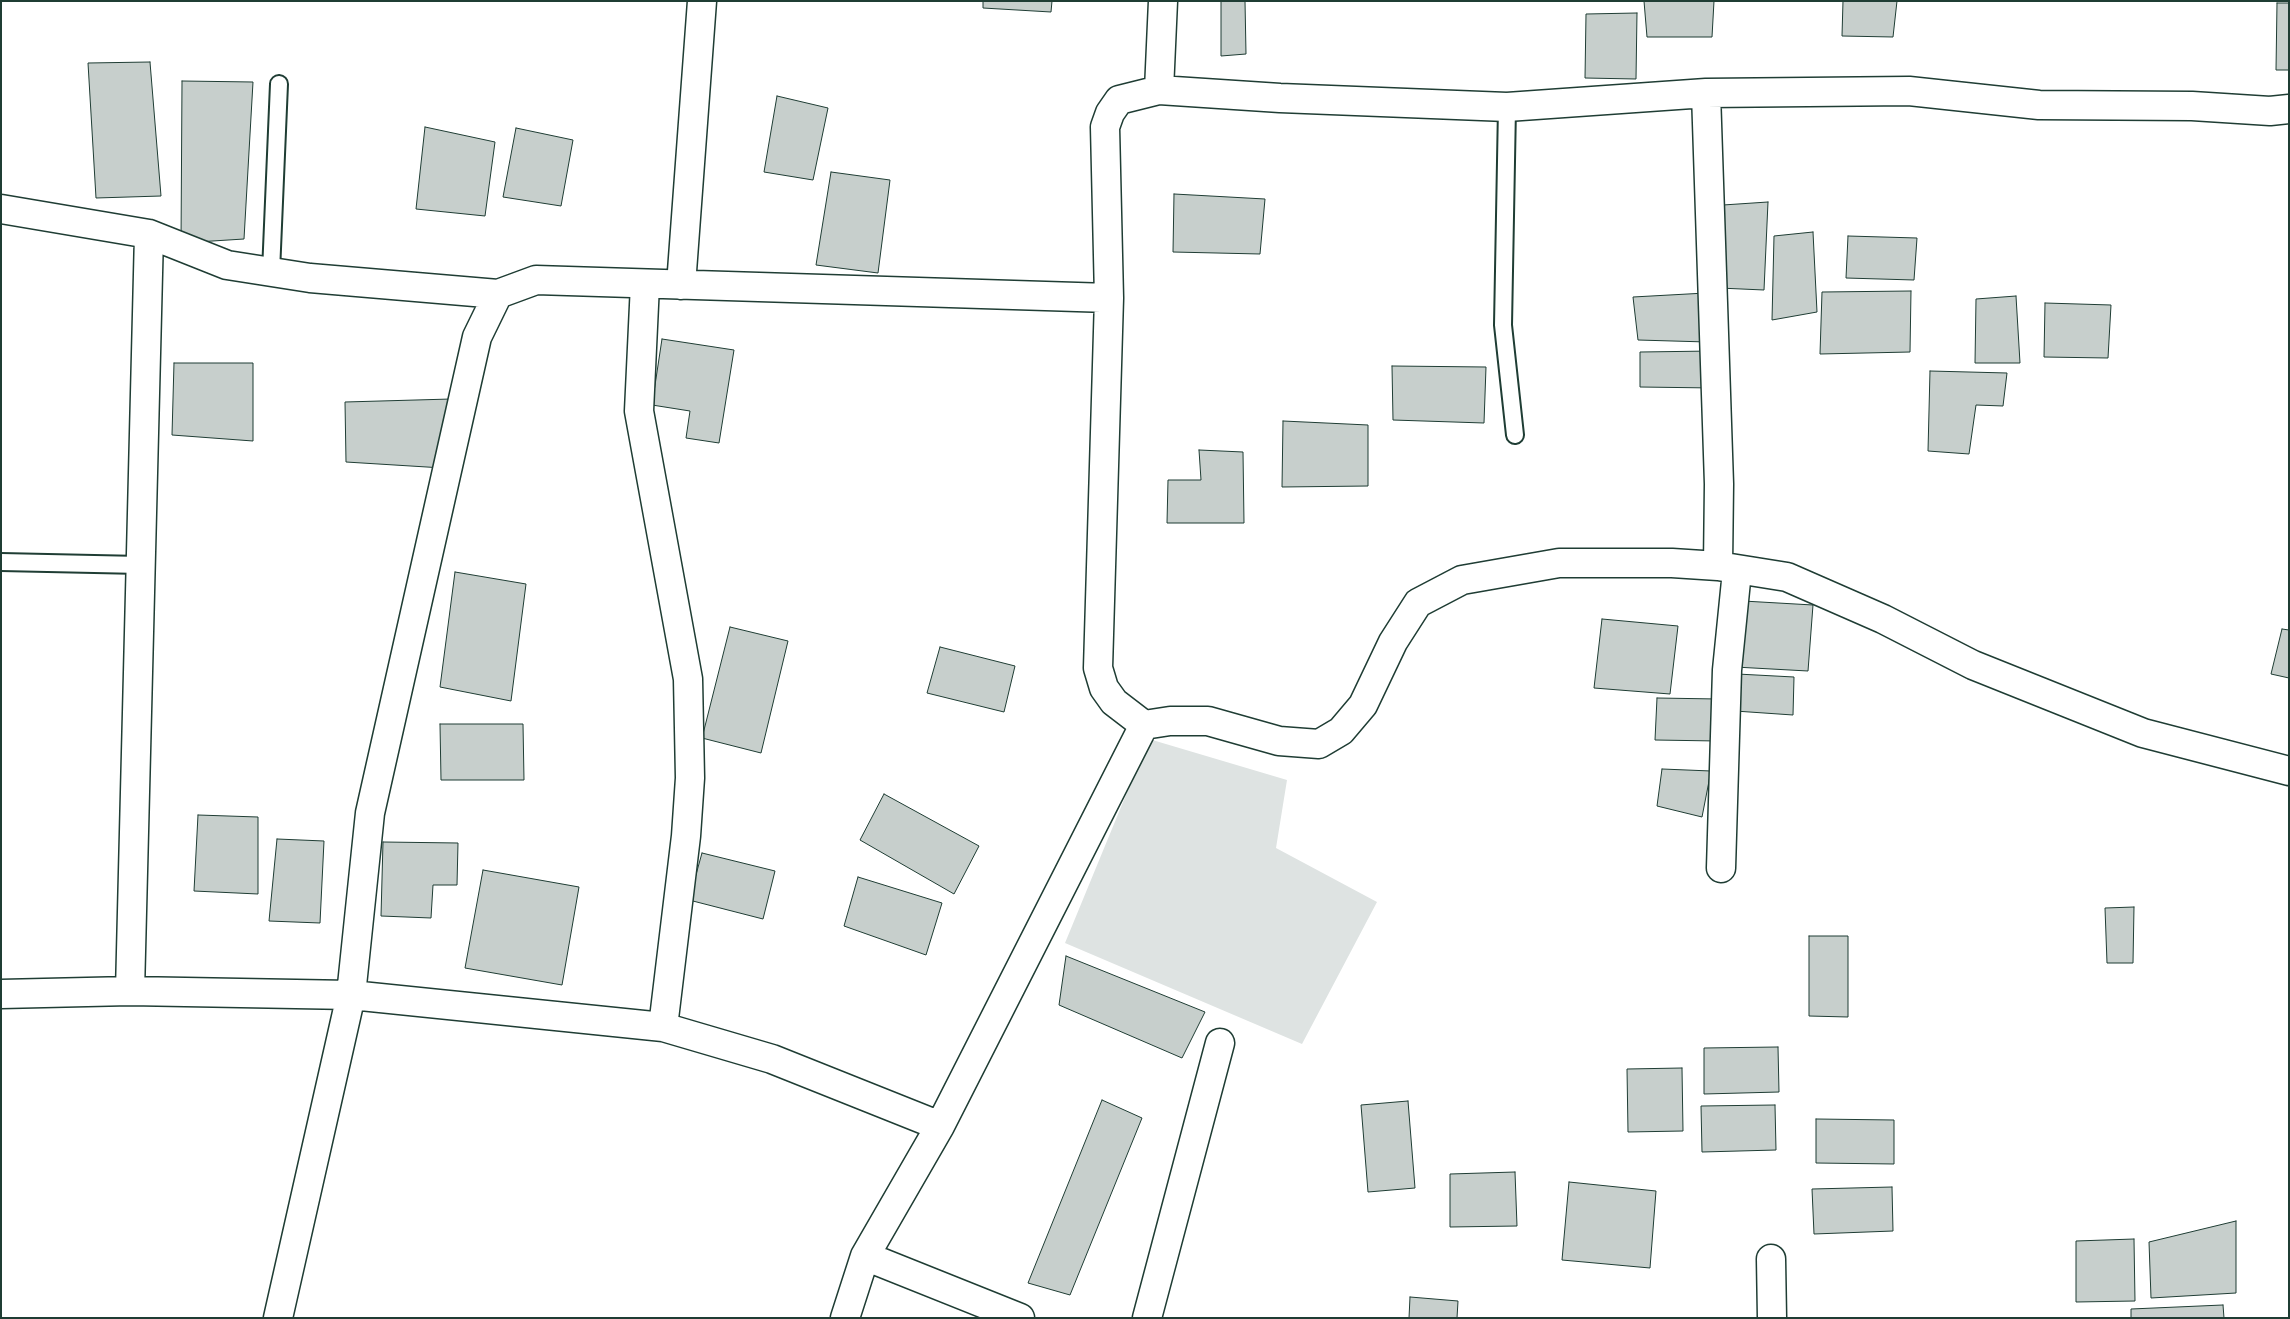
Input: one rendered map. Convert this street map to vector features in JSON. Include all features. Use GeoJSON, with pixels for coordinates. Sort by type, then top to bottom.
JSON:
{"type":"FeatureCollection","features":[{"type":"Feature","properties":{"kind":"street"},"geometry":{"type":"LineString","coordinates":[[681,285],[702,1]]}},
{"type":"Feature","properties":{"kind":"street"},"geometry":{"type":"LineString","coordinates":[[1159,90],[1163,1]]}},
{"type":"Feature","properties":{"kind":"street"},"geometry":{"type":"LineString","coordinates":[[2289,109],[2270,111],[2192,106],[2039,105],[1909,91],[1706,93],[1507,106],[1280,98],[1159,90],[1120,100],[1110,113],[1106,127],[1109,298],[1098,668],[1104,688],[1114,702],[1144,725],[1170,721],[1208,721],[1279,742],[1318,744],[1341,731],[1363,705],[1393,642],[1418,603],[1462,580],[1559,564],[1672,563],[1727,568],[1787,577],[1883,619],[1973,665],[2143,733],[2289,771]]}},
{"type":"Feature","properties":{"kind":"street"},"geometry":{"type":"LineString","coordinates":[[1706,93],[1719,484],[1727,568],[1727,670],[1721,868]]}},
{"type":"Feature","properties":{"kind":"street"},"geometry":{"type":"LineString","coordinates":[[1,209],[149,234],[227,265],[271,272],[498,294],[536,280],[1109,298]]}},
{"type":"Feature","properties":{"kind":"street"},"geometry":{"type":"LineString","coordinates":[[130,992],[149,234]]}},
{"type":"Feature","properties":{"kind":"street"},"geometry":{"type":"LineString","coordinates":[[645,284],[639,410],[688,689],[690,778],[686,836],[663,1027]]}},
{"type":"Feature","properties":{"kind":"street"},"geometry":{"type":"LineString","coordinates":[[278,1318],[351,995],[370,813],[477,337],[498,294]]}},
{"type":"Feature","properties":{"kind":"street"},"geometry":{"type":"LineString","coordinates":[[845,1318],[865,1256],[940,1126],[1144,725]]}},
{"type":"Feature","properties":{"kind":"street"},"geometry":{"type":"LineString","coordinates":[[1,994],[130,992],[351,995],[663,1027],[772,1058],[940,1126]]}},
{"type":"Feature","properties":{"kind":"street"},"geometry":{"type":"LineString","coordinates":[[1147,1318],[1220,1043]]}},
{"type":"Feature","properties":{"kind":"street"},"geometry":{"type":"LineString","coordinates":[[865,1256],[1020,1318]]}},
{"type":"Feature","properties":{"kind":"street"},"geometry":{"type":"LineString","coordinates":[[1771,1259],[1772,1318]]}},
{"type":"Feature","properties":{"kind":"lane"},"geometry":{"type":"LineString","coordinates":[[271,272],[280,84]]}},
{"type":"Feature","properties":{"kind":"lane"},"geometry":{"type":"LineString","coordinates":[[1507,106],[1502,326],[1516,435]]}},
{"type":"Feature","properties":{"kind":"lane"},"geometry":{"type":"LineString","coordinates":[[1,562],[141,565]]}},
{"type":"Feature","properties":{"kind":"shaded area"},"geometry":{"type":"Polygon","coordinates":[[[1149,739],[1287,780],[1276,848],[1377,902],[1302,1044],[1065,943],[1149,739]]]}},
{"type":"Feature","properties":{"kind":"building"},"geometry":{"type":"Polygon","coordinates":[[[983,1],[1052,1],[1051,12],[983,8],[983,1]]]}},
{"type":"Feature","properties":{"kind":"building"},"geometry":{"type":"Polygon","coordinates":[[[1221,1],[1245,1],[1246,54],[1221,56],[1221,1]]]}},
{"type":"Feature","properties":{"kind":"building"},"geometry":{"type":"Polygon","coordinates":[[[1644,1],[1714,1],[1712,37],[1647,37],[1644,1]]]}},
{"type":"Feature","properties":{"kind":"building"},"geometry":{"type":"Polygon","coordinates":[[[1843,1],[1897,1],[1893,37],[1842,36],[1843,1]]]}},
{"type":"Feature","properties":{"kind":"building"},"geometry":{"type":"Polygon","coordinates":[[[2277,3],[2289,3],[2289,70],[2276,70],[2277,3]]]}},
{"type":"Feature","properties":{"kind":"building"},"geometry":{"type":"Polygon","coordinates":[[[1637,13],[1636,79],[1585,78],[1586,14],[1637,13]]]}},
{"type":"Feature","properties":{"kind":"building"},"geometry":{"type":"Polygon","coordinates":[[[150,62],[161,196],[96,198],[88,63],[150,62]]]}},
{"type":"Feature","properties":{"kind":"building"},"geometry":{"type":"Polygon","coordinates":[[[182,81],[253,82],[244,239],[181,243],[182,81]]]}},
{"type":"Feature","properties":{"kind":"building"},"geometry":{"type":"Polygon","coordinates":[[[777,96],[828,108],[813,180],[764,172],[777,96]]]}},
{"type":"Feature","properties":{"kind":"building"},"geometry":{"type":"Polygon","coordinates":[[[425,127],[495,142],[485,216],[416,209],[425,127]]]}},
{"type":"Feature","properties":{"kind":"building"},"geometry":{"type":"Polygon","coordinates":[[[516,128],[573,140],[561,206],[503,197],[516,128]]]}},
{"type":"Feature","properties":{"kind":"building"},"geometry":{"type":"Polygon","coordinates":[[[831,172],[890,180],[878,273],[816,265],[831,172]]]}},
{"type":"Feature","properties":{"kind":"building"},"geometry":{"type":"Polygon","coordinates":[[[1174,194],[1265,199],[1260,254],[1173,252],[1174,194]]]}},
{"type":"Feature","properties":{"kind":"building"},"geometry":{"type":"Polygon","coordinates":[[[1768,202],[1764,290],[1719,288],[1723,205],[1768,202]]]}},
{"type":"Feature","properties":{"kind":"building"},"geometry":{"type":"Polygon","coordinates":[[[1813,232],[1817,312],[1772,320],[1774,236],[1813,232]]]}},
{"type":"Feature","properties":{"kind":"building"},"geometry":{"type":"Polygon","coordinates":[[[1848,236],[1917,238],[1914,280],[1846,278],[1848,236]]]}},
{"type":"Feature","properties":{"kind":"building"},"geometry":{"type":"Polygon","coordinates":[[[1911,291],[1910,352],[1820,354],[1822,292],[1911,291]]]}},
{"type":"Feature","properties":{"kind":"building"},"geometry":{"type":"Polygon","coordinates":[[[1706,293],[1707,342],[1638,340],[1633,297],[1706,293]]]}},
{"type":"Feature","properties":{"kind":"building"},"geometry":{"type":"Polygon","coordinates":[[[2016,296],[2020,363],[1975,363],[1976,299],[2016,296]]]}},
{"type":"Feature","properties":{"kind":"building"},"geometry":{"type":"Polygon","coordinates":[[[2045,303],[2111,305],[2108,358],[2044,357],[2045,303]]]}},
{"type":"Feature","properties":{"kind":"building"},"geometry":{"type":"Polygon","coordinates":[[[662,339],[734,350],[719,443],[686,438],[690,411],[652,405],[662,339]]]}},
{"type":"Feature","properties":{"kind":"building"},"geometry":{"type":"Polygon","coordinates":[[[1713,351],[1714,388],[1640,387],[1640,352],[1713,351]]]}},
{"type":"Feature","properties":{"kind":"building"},"geometry":{"type":"Polygon","coordinates":[[[174,363],[253,363],[253,441],[172,435],[174,363]]]}},
{"type":"Feature","properties":{"kind":"building"},"geometry":{"type":"Polygon","coordinates":[[[1392,366],[1486,367],[1484,423],[1393,420],[1392,366]]]}},
{"type":"Feature","properties":{"kind":"building"},"geometry":{"type":"Polygon","coordinates":[[[1930,371],[2007,373],[2003,406],[1976,405],[1969,454],[1928,451],[1930,371]]]}},
{"type":"Feature","properties":{"kind":"building"},"geometry":{"type":"Polygon","coordinates":[[[451,399],[443,468],[346,462],[345,402],[451,399]]]}},
{"type":"Feature","properties":{"kind":"building"},"geometry":{"type":"Polygon","coordinates":[[[1283,421],[1368,425],[1368,486],[1282,487],[1283,421]]]}},
{"type":"Feature","properties":{"kind":"building"},"geometry":{"type":"Polygon","coordinates":[[[1199,450],[1243,452],[1244,523],[1167,523],[1168,480],[1201,480],[1199,450]]]}},
{"type":"Feature","properties":{"kind":"building"},"geometry":{"type":"Polygon","coordinates":[[[455,572],[526,584],[511,701],[440,687],[455,572]]]}},
{"type":"Feature","properties":{"kind":"building"},"geometry":{"type":"Polygon","coordinates":[[[1743,601],[1813,605],[1808,671],[1735,667],[1743,601]]]}},
{"type":"Feature","properties":{"kind":"building"},"geometry":{"type":"Polygon","coordinates":[[[1602,619],[1678,626],[1670,694],[1594,688],[1602,619]]]}},
{"type":"Feature","properties":{"kind":"building"},"geometry":{"type":"Polygon","coordinates":[[[730,627],[788,641],[761,753],[702,738],[730,627]]]}},
{"type":"Feature","properties":{"kind":"building"},"geometry":{"type":"Polygon","coordinates":[[[2282,629],[2289,630],[2289,678],[2271,674],[2282,629]]]}},
{"type":"Feature","properties":{"kind":"building"},"geometry":{"type":"Polygon","coordinates":[[[940,647],[1015,666],[1004,712],[927,693],[940,647]]]}},
{"type":"Feature","properties":{"kind":"building"},"geometry":{"type":"Polygon","coordinates":[[[1737,674],[1794,677],[1793,715],[1735,711],[1737,674]]]}},
{"type":"Feature","properties":{"kind":"building"},"geometry":{"type":"Polygon","coordinates":[[[1657,698],[1718,699],[1717,741],[1655,740],[1657,698]]]}},
{"type":"Feature","properties":{"kind":"building"},"geometry":{"type":"Polygon","coordinates":[[[440,724],[523,724],[524,780],[441,780],[440,724]]]}},
{"type":"Feature","properties":{"kind":"building"},"geometry":{"type":"Polygon","coordinates":[[[1662,769],[1711,771],[1702,817],[1657,806],[1662,769]]]}},
{"type":"Feature","properties":{"kind":"building"},"geometry":{"type":"Polygon","coordinates":[[[884,794],[979,846],[954,894],[860,840],[884,794]]]}},
{"type":"Feature","properties":{"kind":"building"},"geometry":{"type":"Polygon","coordinates":[[[198,815],[258,817],[258,894],[194,891],[198,815]]]}},
{"type":"Feature","properties":{"kind":"building"},"geometry":{"type":"Polygon","coordinates":[[[277,839],[324,841],[320,923],[269,921],[277,839]]]}},
{"type":"Feature","properties":{"kind":"building"},"geometry":{"type":"Polygon","coordinates":[[[383,842],[458,843],[457,885],[433,885],[431,918],[381,916],[383,842]]]}},
{"type":"Feature","properties":{"kind":"building"},"geometry":{"type":"Polygon","coordinates":[[[702,853],[775,871],[763,919],[689,900],[702,853]]]}},
{"type":"Feature","properties":{"kind":"building"},"geometry":{"type":"Polygon","coordinates":[[[483,870],[579,887],[562,985],[465,968],[483,870]]]}},
{"type":"Feature","properties":{"kind":"building"},"geometry":{"type":"Polygon","coordinates":[[[858,877],[942,903],[926,955],[844,926],[858,877]]]}},
{"type":"Feature","properties":{"kind":"building"},"geometry":{"type":"Polygon","coordinates":[[[2134,907],[2133,963],[2107,963],[2105,908],[2134,907]]]}},
{"type":"Feature","properties":{"kind":"building"},"geometry":{"type":"Polygon","coordinates":[[[1809,936],[1848,936],[1848,1017],[1809,1016],[1809,936]]]}},
{"type":"Feature","properties":{"kind":"building"},"geometry":{"type":"Polygon","coordinates":[[[1066,956],[1205,1012],[1182,1058],[1059,1005],[1066,956]]]}},
{"type":"Feature","properties":{"kind":"building"},"geometry":{"type":"Polygon","coordinates":[[[1778,1047],[1779,1092],[1704,1094],[1704,1048],[1778,1047]]]}},
{"type":"Feature","properties":{"kind":"building"},"geometry":{"type":"Polygon","coordinates":[[[1682,1068],[1683,1131],[1628,1132],[1627,1069],[1682,1068]]]}},
{"type":"Feature","properties":{"kind":"building"},"geometry":{"type":"Polygon","coordinates":[[[1102,1100],[1142,1118],[1070,1295],[1028,1283],[1102,1100]]]}},
{"type":"Feature","properties":{"kind":"building"},"geometry":{"type":"Polygon","coordinates":[[[1408,1101],[1415,1188],[1368,1192],[1361,1105],[1408,1101]]]}},
{"type":"Feature","properties":{"kind":"building"},"geometry":{"type":"Polygon","coordinates":[[[1775,1105],[1776,1150],[1702,1152],[1701,1106],[1775,1105]]]}},
{"type":"Feature","properties":{"kind":"building"},"geometry":{"type":"Polygon","coordinates":[[[1816,1119],[1894,1120],[1894,1164],[1816,1163],[1816,1119]]]}},
{"type":"Feature","properties":{"kind":"building"},"geometry":{"type":"Polygon","coordinates":[[[1515,1172],[1517,1226],[1450,1227],[1450,1174],[1515,1172]]]}},
{"type":"Feature","properties":{"kind":"building"},"geometry":{"type":"Polygon","coordinates":[[[1569,1182],[1656,1191],[1650,1268],[1562,1260],[1569,1182]]]}},
{"type":"Feature","properties":{"kind":"building"},"geometry":{"type":"Polygon","coordinates":[[[1892,1187],[1893,1231],[1814,1234],[1812,1189],[1892,1187]]]}},
{"type":"Feature","properties":{"kind":"building"},"geometry":{"type":"Polygon","coordinates":[[[2236,1221],[2236,1293],[2151,1298],[2149,1242],[2236,1221]]]}},
{"type":"Feature","properties":{"kind":"building"},"geometry":{"type":"Polygon","coordinates":[[[2134,1239],[2135,1301],[2076,1302],[2076,1241],[2134,1239]]]}},
{"type":"Feature","properties":{"kind":"building"},"geometry":{"type":"Polygon","coordinates":[[[1410,1297],[1458,1301],[1457,1318],[1409,1318],[1410,1297]]]}},
{"type":"Feature","properties":{"kind":"building"},"geometry":{"type":"Polygon","coordinates":[[[2223,1305],[2224,1318],[2131,1318],[2131,1309],[2223,1305]]]}}]}
